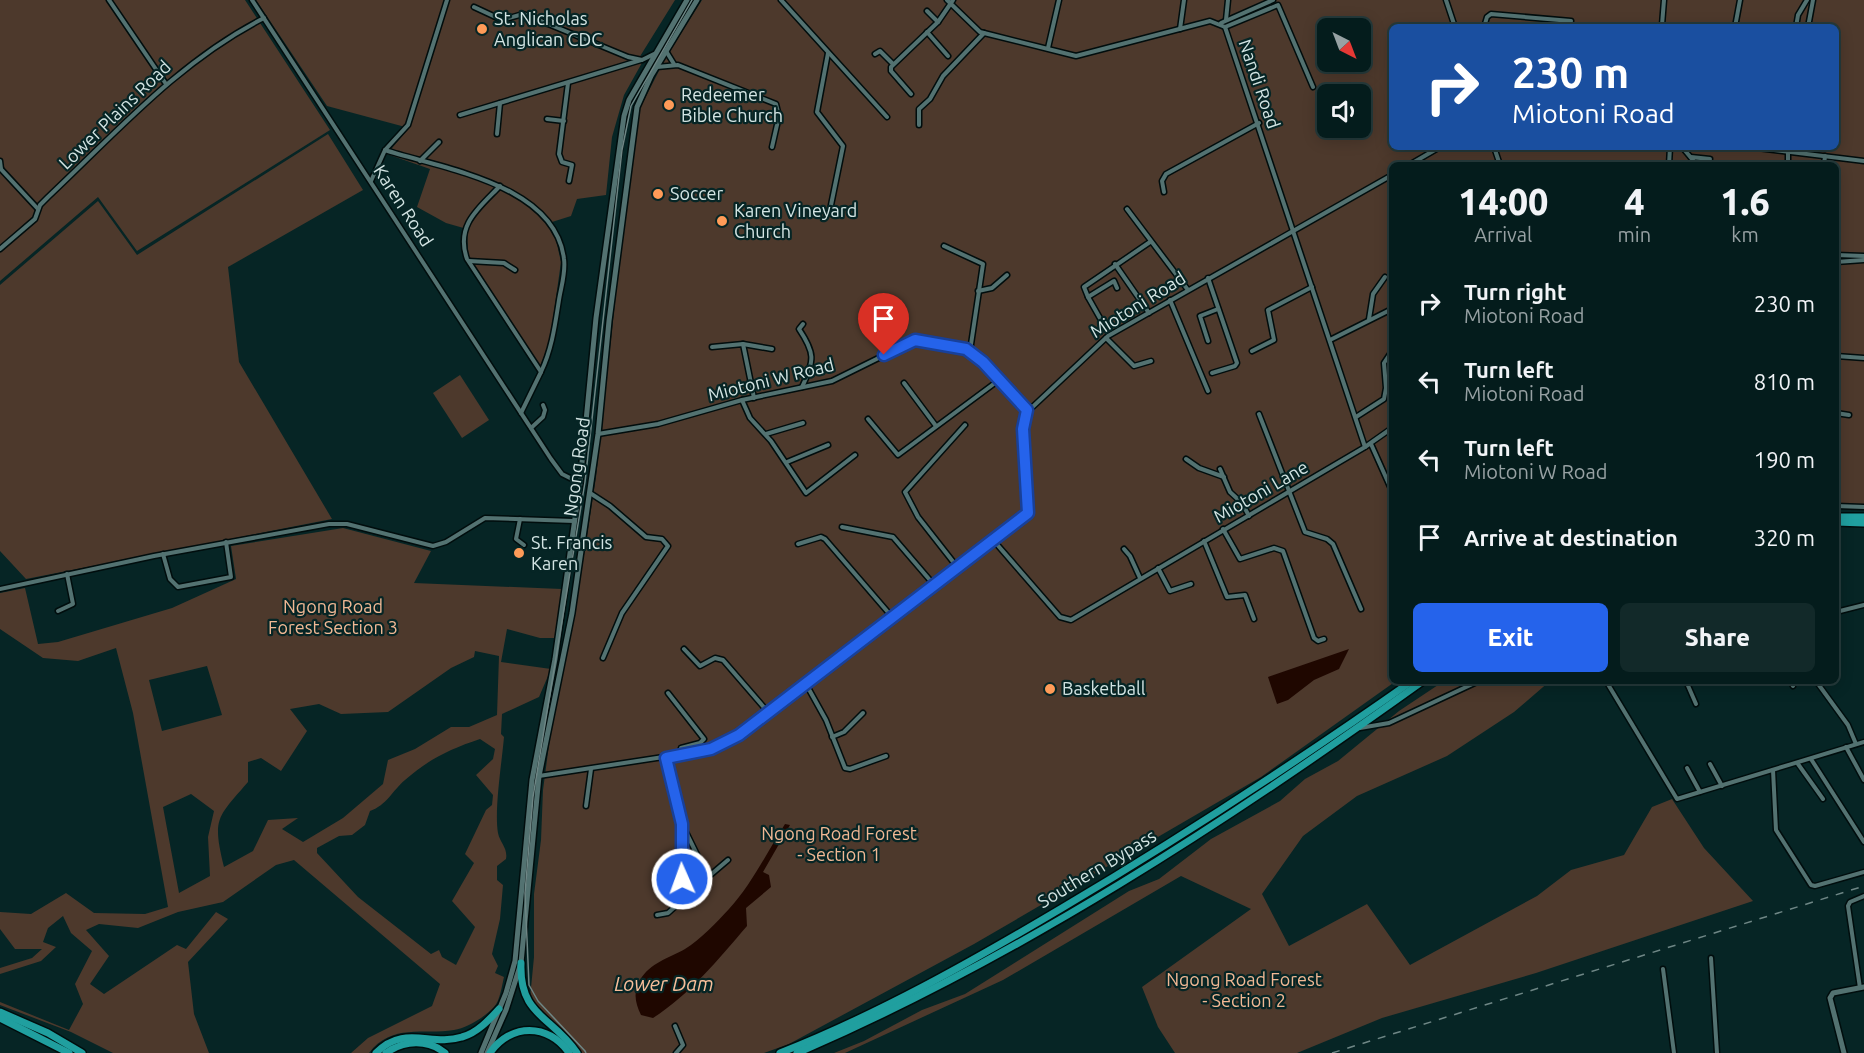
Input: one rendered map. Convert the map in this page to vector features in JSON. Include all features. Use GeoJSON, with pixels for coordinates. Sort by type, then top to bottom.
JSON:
{"type":"FeatureCollection","features":[{"type":"Feature","properties":{"kind":"highway"},"geometry":{"type":"LineString","coordinates":[[1839,517],[1864,517]]}},
{"type":"Feature","properties":{"kind":"highway"},"geometry":{"type":"LineString","coordinates":[[1839,522],[1864,523]]}},
{"type":"Feature","properties":{"kind":"highway","name":"Southern Bypass"},"geometry":{"type":"LineString","coordinates":[[780,1053],[863,1017],[995,947],[1170,843],[1408,684]]}},
{"type":"Feature","properties":{"kind":"highway","name":"Southern Bypass"},"geometry":{"type":"LineString","coordinates":[[797,1053],[882,1015],[1006,949],[1173,849],[1356,729],[1419,684]]}},
{"type":"Feature","properties":{"kind":"highway"},"geometry":{"type":"LineString","coordinates":[[521,963],[520,981],[526,999],[577,1053]]}},
{"type":"Feature","properties":{"kind":"highway"},"geometry":{"type":"LineString","coordinates":[[376,1053],[389,1043],[404,1038],[460,1038],[478,1028],[499,1009]]}},
{"type":"Feature","properties":{"kind":"highway"},"geometry":{"type":"LineString","coordinates":[[0,1012],[48,1033],[82,1053]]}},
{"type":"Feature","properties":{"kind":"highway"},"geometry":{"type":"LineString","coordinates":[[0,1018],[69,1053]]}},
{"type":"Feature","properties":{"kind":"highway"},"geometry":{"type":"LineString","coordinates":[[488,1053],[510,1034],[528,1029],[547,1033],[569,1053]]}},
{"type":"Feature","properties":{"kind":"highway"},"geometry":{"type":"LineString","coordinates":[[386,1053],[394,1047],[417,1042],[426,1043],[445,1053]]}},
{"type":"Feature","properties":{"kind":"main road","name":"Ngong Road"},"geometry":{"type":"LineString","coordinates":[[481,1053],[515,961],[532,780],[566,585],[580,483],[584,424],[617,159],[629,100],[687,0]]}},
{"type":"Feature","properties":{"kind":"main road","name":"Ngong Road"},"geometry":{"type":"LineString","coordinates":[[488,1053],[506,1010],[521,963],[539,776],[576,584],[598,434],[637,107],[656,67],[697,0]]}},
{"type":"Feature","properties":{"kind":"main road"},"geometry":{"type":"LineString","coordinates":[[617,159],[621,166],[628,164],[629,159]]}},
{"type":"Feature","properties":{"kind":"main road"},"geometry":{"type":"LineString","coordinates":[[613,188],[620,183],[626,187]]}},
{"type":"Feature","properties":{"kind":"main road"},"geometry":{"type":"LineString","coordinates":[[566,585],[571,588],[576,584]]}},
{"type":"Feature","properties":{"kind":"main road"},"geometry":{"type":"LineString","coordinates":[[1844,1053],[1830,998],[1833,993],[1862,987]]}},
{"type":"Feature","properties":{"kind":"street"},"geometry":{"type":"LineString","coordinates":[[109,0],[166,84]]}},
{"type":"Feature","properties":{"kind":"street","name":"Karen Road"},"geometry":{"type":"LineString","coordinates":[[252,0],[562,474],[580,483]]}},
{"type":"Feature","properties":{"kind":"street"},"geometry":{"type":"LineString","coordinates":[[371,182],[385,150],[408,125],[447,0]]}},
{"type":"Feature","properties":{"kind":"street"},"geometry":{"type":"LineString","coordinates":[[781,0],[886,117]]}},
{"type":"Feature","properties":{"kind":"street"},"geometry":{"type":"LineString","coordinates":[[1048,48],[1059,0]]}},
{"type":"Feature","properties":{"kind":"street"},"geometry":{"type":"LineString","coordinates":[[1180,29],[1184,0]]}},
{"type":"Feature","properties":{"kind":"street"},"geometry":{"type":"LineString","coordinates":[[1226,21],[1228,0]]}},
{"type":"Feature","properties":{"kind":"street"},"geometry":{"type":"LineString","coordinates":[[1220,24],[1273,0]]}},
{"type":"Feature","properties":{"kind":"street"},"geometry":{"type":"LineString","coordinates":[[1446,0],[1454,24]]}},
{"type":"Feature","properties":{"kind":"street"},"geometry":{"type":"LineString","coordinates":[[1662,24],[1664,0]]}},
{"type":"Feature","properties":{"kind":"street"},"geometry":{"type":"LineString","coordinates":[[1735,24],[1740,0]]}},
{"type":"Feature","properties":{"kind":"street"},"geometry":{"type":"LineString","coordinates":[[1796,24],[1797,15],[1807,0]]}},
{"type":"Feature","properties":{"kind":"street"},"geometry":{"type":"LineString","coordinates":[[1809,24],[1813,0]]}},
{"type":"Feature","properties":{"kind":"street"},"geometry":{"type":"LineString","coordinates":[[911,94],[891,71],[893,64],[938,22],[950,1]]}},
{"type":"Feature","properties":{"kind":"street","name":"Nandi Road"},"geometry":{"type":"LineString","coordinates":[[950,1],[980,32],[1078,56],[1210,21],[1225,27],[1295,230]]}},
{"type":"Feature","properties":{"kind":"street"},"geometry":{"type":"LineString","coordinates":[[1225,27],[1278,5],[1313,87]]}},
{"type":"Feature","properties":{"kind":"street"},"geometry":{"type":"LineString","coordinates":[[474,7],[502,20],[523,14],[628,57],[642,60]]}},
{"type":"Feature","properties":{"kind":"street"},"geometry":{"type":"LineString","coordinates":[[927,11],[938,22]]}},
{"type":"Feature","properties":{"kind":"street"},"geometry":{"type":"LineString","coordinates":[[1485,24],[1487,17],[1491,14],[1571,21]]}},
{"type":"Feature","properties":{"kind":"street","name":"Lower Plains Road"},"geometry":{"type":"LineString","coordinates":[[0,249],[35,219],[38,209],[166,84],[194,60],[264,18]]}},
{"type":"Feature","properties":{"kind":"street"},"geometry":{"type":"LineString","coordinates":[[927,32],[948,56]]}},
{"type":"Feature","properties":{"kind":"street"},"geometry":{"type":"LineString","coordinates":[[919,125],[919,109],[930,99],[937,83],[985,32]]}},
{"type":"Feature","properties":{"kind":"street"},"geometry":{"type":"LineString","coordinates":[[666,51],[674,64]]}},
{"type":"Feature","properties":{"kind":"street"},"geometry":{"type":"LineString","coordinates":[[875,54],[880,51],[893,64]]}},
{"type":"Feature","properties":{"kind":"street"},"geometry":{"type":"LineString","coordinates":[[828,53],[817,112],[843,146],[830,210]]}},
{"type":"Feature","properties":{"kind":"street"},"geometry":{"type":"LineString","coordinates":[[460,115],[642,60],[655,54]]}},
{"type":"Feature","properties":{"kind":"street"},"geometry":{"type":"LineString","coordinates":[[656,67],[674,64],[713,77],[776,105],[779,116],[772,147]]}},
{"type":"Feature","properties":{"kind":"street"},"geometry":{"type":"LineString","coordinates":[[568,83],[559,154],[562,162],[572,165],[569,181]]}},
{"type":"Feature","properties":{"kind":"street"},"geometry":{"type":"LineString","coordinates":[[497,134],[500,103]]}},
{"type":"Feature","properties":{"kind":"street"},"geometry":{"type":"LineString","coordinates":[[547,119],[564,120]]}},
{"type":"Feature","properties":{"kind":"street"},"geometry":{"type":"LineString","coordinates":[[1164,192],[1162,181],[1166,174],[1258,123]]}},
{"type":"Feature","properties":{"kind":"street"},"geometry":{"type":"LineString","coordinates":[[420,161],[439,142]]}},
{"type":"Feature","properties":{"kind":"street"},"geometry":{"type":"LineString","coordinates":[[385,150],[500,186],[546,218],[555,231],[564,258],[553,339],[541,372],[521,413]]}},
{"type":"Feature","properties":{"kind":"street"},"geometry":{"type":"LineString","coordinates":[[1417,162],[1435,150]]}},
{"type":"Feature","properties":{"kind":"street"},"geometry":{"type":"LineString","coordinates":[[1685,150],[1695,162]]}},
{"type":"Feature","properties":{"kind":"street"},"geometry":{"type":"LineString","coordinates":[[1772,150],[1864,161]]}},
{"type":"Feature","properties":{"kind":"street"},"geometry":{"type":"LineString","coordinates":[[1788,152],[1788,162]]}},
{"type":"Feature","properties":{"kind":"street"},"geometry":{"type":"LineString","coordinates":[[1824,162],[1825,156]]}},
{"type":"Feature","properties":{"kind":"street"},"geometry":{"type":"LineString","coordinates":[[1691,157],[1710,159]]}},
{"type":"Feature","properties":{"kind":"street"},"geometry":{"type":"LineString","coordinates":[[0,161],[0,168],[38,209]]}},
{"type":"Feature","properties":{"kind":"street","name":"Miotoni Road"},"geometry":{"type":"LineString","coordinates":[[1027,410],[1106,338],[1389,177]]}},
{"type":"Feature","properties":{"kind":"street"},"geometry":{"type":"LineString","coordinates":[[500,186],[465,225],[465,250],[468,261],[541,372]]}},
{"type":"Feature","properties":{"kind":"street"},"geometry":{"type":"LineString","coordinates":[[1127,209],[1188,290]]}},
{"type":"Feature","properties":{"kind":"street"},"geometry":{"type":"LineString","coordinates":[[1295,230],[1365,447]]}},
{"type":"Feature","properties":{"kind":"street"},"geometry":{"type":"LineString","coordinates":[[1101,320],[1084,285],[1150,242]]}},
{"type":"Feature","properties":{"kind":"street"},"geometry":{"type":"LineString","coordinates":[[539,776],[666,758],[720,746],[806,684],[1025,516],[1028,510],[1023,429],[1027,410],[970,351],[983,262],[964,257],[944,246]]}},
{"type":"Feature","properties":{"kind":"street"},"geometry":{"type":"LineString","coordinates":[[1839,255],[1864,258]]}},
{"type":"Feature","properties":{"kind":"street"},"geometry":{"type":"LineString","coordinates":[[1839,262],[1864,258]]}},
{"type":"Feature","properties":{"kind":"street"},"geometry":{"type":"LineString","coordinates":[[468,261],[504,263],[515,270]]}},
{"type":"Feature","properties":{"kind":"street"},"geometry":{"type":"LineString","coordinates":[[1115,264],[1149,313]]}},
{"type":"Feature","properties":{"kind":"street"},"geometry":{"type":"LineString","coordinates":[[978,291],[992,288],[1008,275]]}},
{"type":"Feature","properties":{"kind":"street"},"geometry":{"type":"LineString","coordinates":[[1369,320],[1373,294],[1385,277]]}},
{"type":"Feature","properties":{"kind":"street"},"geometry":{"type":"LineString","coordinates":[[1208,279],[1237,363],[1235,366],[1212,373]]}},
{"type":"Feature","properties":{"kind":"street"},"geometry":{"type":"LineString","coordinates":[[1088,297],[1114,281],[1117,288]]}},
{"type":"Feature","properties":{"kind":"street"},"geometry":{"type":"LineString","coordinates":[[1252,351],[1274,340],[1268,310],[1312,287]]}},
{"type":"Feature","properties":{"kind":"street"},"geometry":{"type":"LineString","coordinates":[[1170,300],[1208,391]]}},
{"type":"Feature","properties":{"kind":"street"},"geometry":{"type":"LineString","coordinates":[[1208,341],[1200,316],[1218,309]]}},
{"type":"Feature","properties":{"kind":"street"},"geometry":{"type":"LineString","coordinates":[[1329,340],[1389,310]]}},
{"type":"Feature","properties":{"kind":"street"},"geometry":{"type":"LineString","coordinates":[[802,388],[813,357],[809,342],[799,329],[803,324]]}},
{"type":"Feature","properties":{"kind":"street"},"geometry":{"type":"LineString","coordinates":[[1106,338],[1134,366],[1150,361]]}},
{"type":"Feature","properties":{"kind":"street","name":"Miotoni W Road"},"geometry":{"type":"LineString","coordinates":[[598,434],[658,424],[742,400],[837,379],[915,340],[970,351]]}},
{"type":"Feature","properties":{"kind":"street"},"geometry":{"type":"LineString","coordinates":[[743,344],[754,398]]}},
{"type":"Feature","properties":{"kind":"street"},"geometry":{"type":"LineString","coordinates":[[712,347],[743,344],[772,349]]}},
{"type":"Feature","properties":{"kind":"street"},"geometry":{"type":"LineString","coordinates":[[1356,417],[1384,399],[1386,388],[1384,363],[1389,356]]}},
{"type":"Feature","properties":{"kind":"street"},"geometry":{"type":"LineString","coordinates":[[1839,356],[1864,358]]}},
{"type":"Feature","properties":{"kind":"street"},"geometry":{"type":"LineString","coordinates":[[868,419],[898,455],[999,380]]}},
{"type":"Feature","properties":{"kind":"street"},"geometry":{"type":"LineString","coordinates":[[904,383],[936,426]]}},
{"type":"Feature","properties":{"kind":"street"},"geometry":{"type":"LineString","coordinates":[[742,400],[750,418],[766,434],[806,493],[855,455]]}},
{"type":"Feature","properties":{"kind":"street"},"geometry":{"type":"LineString","coordinates":[[531,428],[544,415],[543,405]]}},
{"type":"Feature","properties":{"kind":"street"},"geometry":{"type":"LineString","coordinates":[[1259,414],[1287,493],[1305,534],[1327,539],[1333,544],[1361,609]]}},
{"type":"Feature","properties":{"kind":"street"},"geometry":{"type":"LineString","coordinates":[[1839,414],[1848,415]]}},
{"type":"Feature","properties":{"kind":"street"},"geometry":{"type":"LineString","coordinates":[[766,434],[803,423]]}},
{"type":"Feature","properties":{"kind":"street"},"geometry":{"type":"LineString","coordinates":[[958,568],[918,517],[905,492],[965,425]]}},
{"type":"Feature","properties":{"kind":"street","name":"Miotoni Lane"},"geometry":{"type":"LineString","coordinates":[[994,541],[1060,617],[1067,621],[1371,444],[1389,430]]}},
{"type":"Feature","properties":{"kind":"street"},"geometry":{"type":"LineString","coordinates":[[1371,444],[1389,484]]}},
{"type":"Feature","properties":{"kind":"street"},"geometry":{"type":"LineString","coordinates":[[787,463],[828,445]]}},
{"type":"Feature","properties":{"kind":"street"},"geometry":{"type":"LineString","coordinates":[[1186,459],[1198,468],[1225,477]]}},
{"type":"Feature","properties":{"kind":"street"},"geometry":{"type":"LineString","coordinates":[[1220,469],[1230,492],[1242,503],[1249,516]]}},
{"type":"Feature","properties":{"kind":"street"},"geometry":{"type":"LineString","coordinates":[[589,492],[610,506],[646,537],[662,539],[668,546],[622,613],[603,658]]}},
{"type":"Feature","properties":{"kind":"street"},"geometry":{"type":"LineString","coordinates":[[1839,506],[1864,507]]}},
{"type":"Feature","properties":{"kind":"street"},"geometry":{"type":"LineString","coordinates":[[0,589],[163,554],[339,524],[439,546],[485,518],[574,521]]}},
{"type":"Feature","properties":{"kind":"street"},"geometry":{"type":"LineString","coordinates":[[520,519],[516,539],[525,545]]}},
{"type":"Feature","properties":{"kind":"street"},"geometry":{"type":"LineString","coordinates":[[842,527],[893,537],[935,586]]}},
{"type":"Feature","properties":{"kind":"street"},"geometry":{"type":"LineString","coordinates":[[1223,529],[1240,559],[1274,548],[1283,551],[1314,638],[1318,641],[1324,639]]}},
{"type":"Feature","properties":{"kind":"street"},"geometry":{"type":"LineString","coordinates":[[798,544],[823,537],[892,618]]}},
{"type":"Feature","properties":{"kind":"street"},"geometry":{"type":"LineString","coordinates":[[1204,541],[1227,597],[1245,595],[1254,619]]}},
{"type":"Feature","properties":{"kind":"street"},"geometry":{"type":"LineString","coordinates":[[163,554],[171,581],[178,587],[188,587],[231,577],[226,543]]}},
{"type":"Feature","properties":{"kind":"street"},"geometry":{"type":"LineString","coordinates":[[1124,549],[1130,556],[1140,578]]}},
{"type":"Feature","properties":{"kind":"street"},"geometry":{"type":"LineString","coordinates":[[1158,568],[1170,591],[1191,584]]}},
{"type":"Feature","properties":{"kind":"street"},"geometry":{"type":"LineString","coordinates":[[58,611],[73,604],[67,574]]}},
{"type":"Feature","properties":{"kind":"street"},"geometry":{"type":"LineString","coordinates":[[1839,611],[1864,605]]}},
{"type":"Feature","properties":{"kind":"street"},"geometry":{"type":"LineString","coordinates":[[684,649],[700,666],[715,658],[723,660],[768,712]]}},
{"type":"Feature","properties":{"kind":"street"},"geometry":{"type":"LineString","coordinates":[[806,684],[847,770],[886,756]]}},
{"type":"Feature","properties":{"kind":"street"},"geometry":{"type":"LineString","coordinates":[[1356,729],[1389,723],[1473,684]]}},
{"type":"Feature","properties":{"kind":"street"},"geometry":{"type":"LineString","coordinates":[[1608,684],[1676,798],[1864,743]]}},
{"type":"Feature","properties":{"kind":"street"},"geometry":{"type":"LineString","coordinates":[[1687,684],[1696,704]]}},
{"type":"Feature","properties":{"kind":"street"},"geometry":{"type":"LineString","coordinates":[[1818,684],[1848,724],[1856,744]]}},
{"type":"Feature","properties":{"kind":"street"},"geometry":{"type":"LineString","coordinates":[[668,693],[704,739],[700,743],[682,747],[680,755]]}},
{"type":"Feature","properties":{"kind":"street"},"geometry":{"type":"LineString","coordinates":[[832,737],[844,732],[863,713]]}},
{"type":"Feature","properties":{"kind":"street"},"geometry":{"type":"LineString","coordinates":[[1846,747],[1864,780]]}},
{"type":"Feature","properties":{"kind":"street"},"geometry":{"type":"LineString","coordinates":[[666,758],[682,824],[708,877]]}},
{"type":"Feature","properties":{"kind":"street"},"geometry":{"type":"LineString","coordinates":[[1810,759],[1864,842]]}},
{"type":"Feature","properties":{"kind":"street"},"geometry":{"type":"LineString","coordinates":[[1710,764],[1722,786]]}},
{"type":"Feature","properties":{"kind":"street"},"geometry":{"type":"LineString","coordinates":[[1798,764],[1823,800]]}},
{"type":"Feature","properties":{"kind":"street"},"geometry":{"type":"LineString","coordinates":[[1687,768],[1700,792]]}},
{"type":"Feature","properties":{"kind":"street"},"geometry":{"type":"LineString","coordinates":[[585,806],[591,769]]}},
{"type":"Feature","properties":{"kind":"street"},"geometry":{"type":"LineString","coordinates":[[1773,770],[1776,830],[1811,885],[1815,886],[1864,872]]}},
{"type":"Feature","properties":{"kind":"street"},"geometry":{"type":"LineString","coordinates":[[682,824],[682,879],[690,893]]}},
{"type":"Feature","properties":{"kind":"street"},"geometry":{"type":"LineString","coordinates":[[657,915],[668,914],[728,860]]}},
{"type":"Feature","properties":{"kind":"street"},"geometry":{"type":"LineString","coordinates":[[1862,987],[1848,906],[1850,902],[1864,897]]}},
{"type":"Feature","properties":{"kind":"street"},"geometry":{"type":"LineString","coordinates":[[1711,958],[1717,1053]]}},
{"type":"Feature","properties":{"kind":"street"},"geometry":{"type":"LineString","coordinates":[[1663,969],[1674,1053]]}},
{"type":"Feature","properties":{"kind":"street"},"geometry":{"type":"LineString","coordinates":[[675,1026],[683,1045],[676,1053]]}},
{"type":"Feature","properties":{"kind":"green space"},"geometry":{"type":"Polygon","coordinates":[[[0,0],[245,0],[330,130],[137,251],[98,197],[0,281],[0,0]]]}},
{"type":"Feature","properties":{"kind":"green space"},"geometry":{"type":"Polygon","coordinates":[[[256,0],[675,0],[639,58],[552,25],[550,28],[643,61],[624,95],[612,137],[606,195],[577,199],[571,216],[552,222],[561,262],[550,340],[540,367],[468,255],[467,229],[446,223],[417,207],[430,169],[387,154],[409,128],[327,106],[256,0]]]}},
{"type":"Feature","properties":{"kind":"green space","name":"Ngong Road Forest - Section 1"},"geometry":{"type":"Polygon","coordinates":[[[702,0],[1864,0],[1864,504],[1839,504],[1839,162],[1389,162],[1389,684],[1392,684],[1261,777],[974,944],[789,1044],[764,1053],[581,1053],[530,998],[534,957],[534,894],[541,840],[543,790],[552,722],[578,594],[596,477],[625,210],[640,108],[665,59],[702,0]]]}},
{"type":"Feature","properties":{"kind":"green space"},"geometry":{"type":"Polygon","coordinates":[[[328,134],[363,190],[228,267],[239,362],[332,519],[26,579],[0,551],[0,285],[98,201],[137,255],[328,134]]]}},
{"type":"Feature","properties":{"kind":"green space"},"geometry":{"type":"Polygon","coordinates":[[[460,375],[489,420],[462,438],[433,393],[460,375]]]}},
{"type":"Feature","properties":{"kind":"green space","name":"Ngong Road Forest Section 3"},"geometry":{"type":"Polygon","coordinates":[[[343,528],[431,551],[414,583],[562,589],[555,638],[540,638],[507,629],[501,662],[551,669],[539,697],[502,714],[501,734],[504,737],[497,823],[506,859],[497,866],[497,880],[503,885],[500,919],[492,954],[498,966],[495,973],[504,977],[496,1004],[486,1015],[470,1024],[454,1030],[398,1034],[388,1037],[369,1053],[351,1053],[368,1038],[432,1006],[440,984],[294,860],[276,865],[223,902],[178,912],[138,928],[99,924],[86,930],[109,956],[90,984],[104,994],[177,945],[186,949],[216,912],[228,919],[188,962],[194,1014],[209,1053],[113,1053],[71,1032],[0,1005],[0,1002],[69,1030],[83,1004],[75,984],[92,951],[71,933],[63,916],[48,928],[43,942],[56,947],[41,961],[0,974],[0,968],[32,958],[42,949],[15,949],[0,929],[0,912],[31,914],[66,893],[94,913],[145,914],[168,907],[133,713],[116,648],[78,661],[43,658],[0,629],[0,593],[25,588],[38,644],[58,642],[172,608],[236,579],[231,546],[343,528]],[[475,651],[474,657],[451,668],[388,712],[341,714],[319,704],[290,709],[307,731],[281,771],[261,758],[248,762],[248,782],[229,804],[218,828],[224,867],[253,851],[268,820],[298,818],[282,829],[303,842],[343,818],[383,784],[388,760],[415,749],[451,727],[469,727],[497,715],[499,656],[475,651]],[[207,666],[149,680],[162,731],[222,715],[207,666]],[[480,739],[449,751],[423,766],[400,784],[385,801],[370,811],[365,825],[352,835],[339,836],[317,848],[317,853],[358,897],[431,954],[439,950],[442,957],[456,965],[475,927],[452,901],[474,863],[465,854],[486,810],[492,805],[493,795],[476,775],[493,759],[495,749],[480,739]],[[191,794],[163,807],[179,893],[210,876],[208,837],[214,811],[191,794]]]}},
{"type":"Feature","properties":{"kind":"green space","name":"Ngong Road Forest - Section 2"},"geometry":{"type":"Polygon","coordinates":[[[1440,684],[1547,684],[1514,712],[1447,756],[1357,796],[1303,836],[1262,894],[1289,946],[1367,904],[1410,965],[1537,896],[1571,870],[1624,855],[1652,807],[1672,799],[1704,848],[1753,901],[1536,973],[1382,1018],[1297,1053],[1175,1053],[1158,1027],[1142,987],[1251,909],[1181,876],[1003,980],[845,1053],[834,1053],[864,1041],[922,1010],[965,994],[1129,891],[1159,879],[1211,839],[1280,801],[1305,779],[1338,761],[1399,711],[1440,684]]]}},
{"type":"Feature","properties":{"kind":"water"},"geometry":{"type":"Polygon","coordinates":[[[1349,649],[1339,669],[1314,680],[1288,700],[1277,704],[1268,677],[1349,649]]]}},
{"type":"Feature","properties":{"kind":"water","name":"Lower Dam"},"geometry":{"type":"Polygon","coordinates":[[[785,824],[790,825],[763,872],[769,875],[771,887],[746,908],[747,926],[703,976],[666,1009],[653,1018],[641,1015],[636,1002],[636,993],[644,974],[654,965],[691,945],[724,914],[752,879],[785,824]]]}},
{"type":"Feature","properties":{"kind":"tram line"},"geometry":{"type":"LineString","coordinates":[[585,1051],[538,1001],[529,985],[525,893],[533,797],[585,482],[622,150],[631,106],[692,0]]}},
{"type":"Feature","properties":{"kind":"railway"},"geometry":{"type":"LineString","coordinates":[[1332,1053],[1864,886]]}},
{"type":"Feature","properties":{"kind":"place","name":"St. Nicholas Anglican CDC"},"geometry":{"type":"Point","coordinates":[482,29]}},
{"type":"Feature","properties":{"kind":"place","name":"Redeemer Bible Church"},"geometry":{"type":"Point","coordinates":[669,105]}},
{"type":"Feature","properties":{"kind":"place","name":"Soccer"},"geometry":{"type":"Point","coordinates":[658,194]}},
{"type":"Feature","properties":{"kind":"place","name":"Karen Vineyard Church"},"geometry":{"type":"Point","coordinates":[722,221]}},
{"type":"Feature","properties":{"kind":"place","name":"St. Francis Karen"},"geometry":{"type":"Point","coordinates":[519,553]}},
{"type":"Feature","properties":{"kind":"place","name":"Basketball"},"geometry":{"type":"Point","coordinates":[1050,689]}},
{"type":"Feature","properties":{"kind":"route"},"geometry":{"type":"LineString","coordinates":[[682,879],[682,824],[666,758],[711,749],[739,735],[1028,513],[1023,429],[1023,418],[1027,410],[983,362],[966,349],[915,340],[884,355]]}}]}
